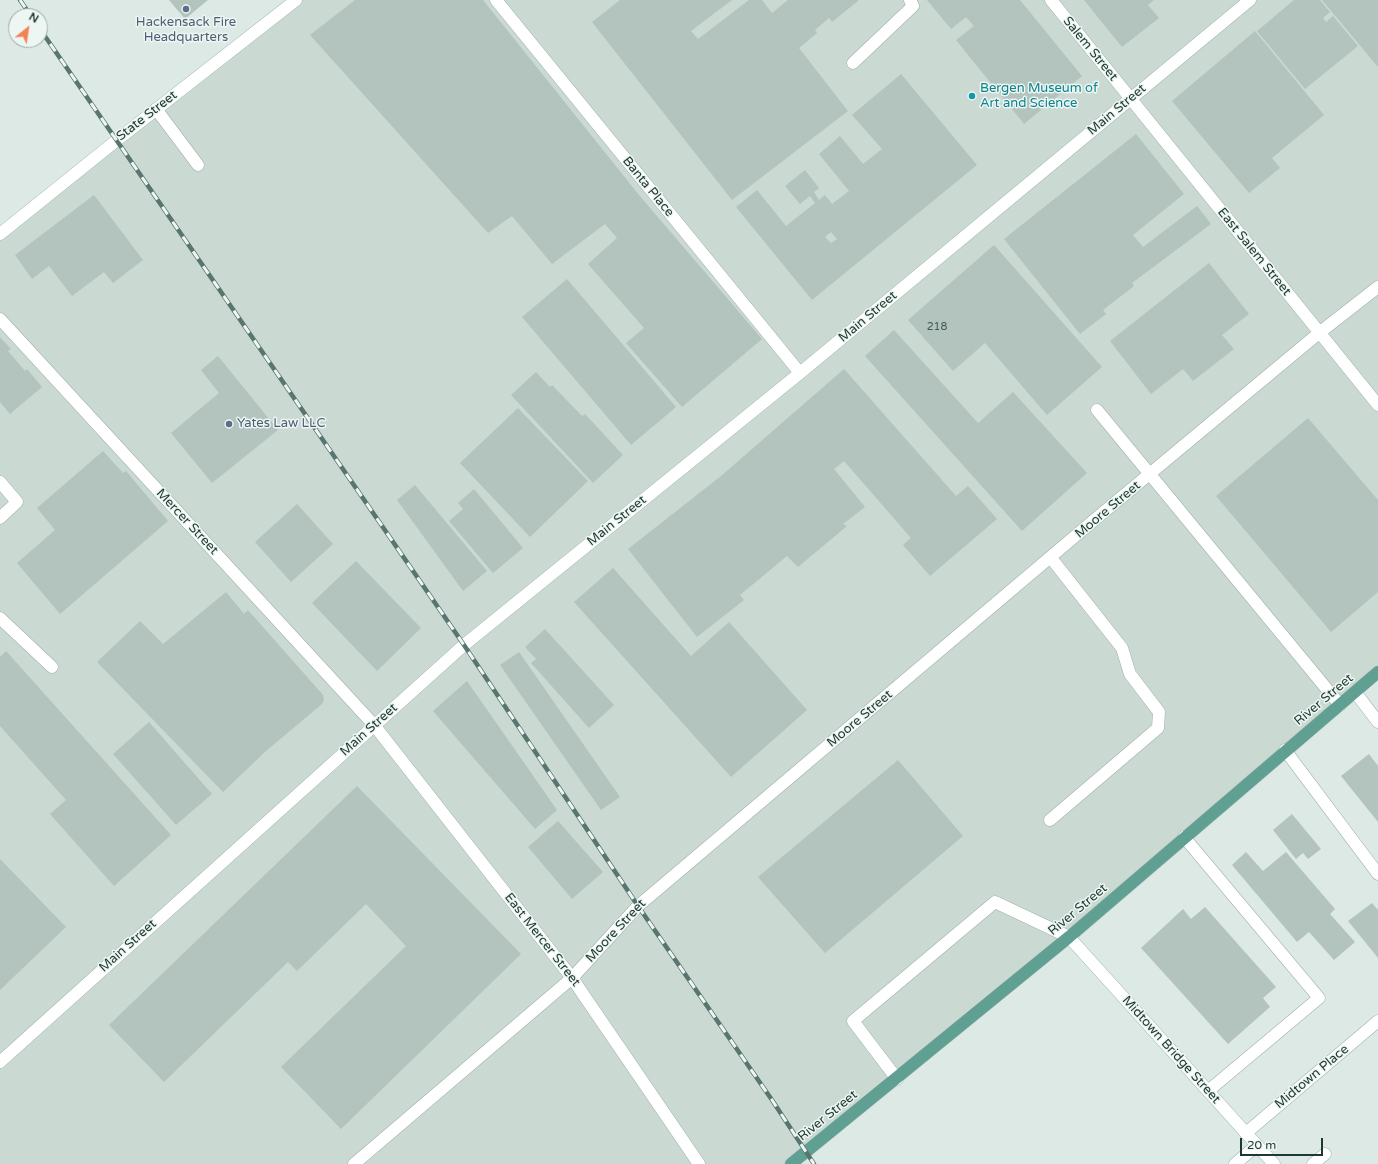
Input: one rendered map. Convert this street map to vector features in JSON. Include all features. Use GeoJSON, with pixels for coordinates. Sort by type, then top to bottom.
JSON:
{"type":"FeatureCollection","features":[{"type":"Feature","properties":{"kind":"main road","name":"River Street"},"geometry":{"type":"LineString","coordinates":[[791,1164],[897,1079],[1069,937],[1285,750],[1378,672]]}},
{"type":"Feature","properties":{"kind":"street","name":"State Street"},"geometry":{"type":"LineString","coordinates":[[0,234],[156,109],[296,0]]}},
{"type":"Feature","properties":{"kind":"street","name":"Banta Place"},"geometry":{"type":"LineString","coordinates":[[496,0],[800,374]]}},
{"type":"Feature","properties":{"kind":"street"},"geometry":{"type":"LineString","coordinates":[[853,63],[913,6],[910,0]]}},
{"type":"Feature","properties":{"kind":"street","name":"Salem Street"},"geometry":{"type":"LineString","coordinates":[[1050,0],[1130,99]]}},
{"type":"Feature","properties":{"kind":"street","name":"Main Street"},"geometry":{"type":"LineString","coordinates":[[0,1062],[374,724],[464,645],[800,374],[1250,0]]}},
{"type":"Feature","properties":{"kind":"street","name":"East Salem Street"},"geometry":{"type":"LineString","coordinates":[[1130,99],[1378,405]]}},
{"type":"Feature","properties":{"kind":"street"},"geometry":{"type":"LineString","coordinates":[[156,109],[198,165]]}},
{"type":"Feature","properties":{"kind":"street","name":"Moore Street"},"geometry":{"type":"LineString","coordinates":[[354,1164],[572,978],[638,906],[1319,333],[1378,287]]}},
{"type":"Feature","properties":{"kind":"street","name":"Mercer Street"},"geometry":{"type":"LineString","coordinates":[[0,319],[374,724]]}},
{"type":"Feature","properties":{"kind":"street"},"geometry":{"type":"LineString","coordinates":[[1097,410],[1340,705]]}},
{"type":"Feature","properties":{"kind":"street"},"geometry":{"type":"LineString","coordinates":[[0,482],[17,502],[0,518]]}},
{"type":"Feature","properties":{"kind":"street"},"geometry":{"type":"LineString","coordinates":[[1050,820],[1158,728],[1159,712],[1130,674],[1122,648],[1051,558]]}},
{"type":"Feature","properties":{"kind":"street"},"geometry":{"type":"LineString","coordinates":[[0,618],[52,668]]}},
{"type":"Feature","properties":{"kind":"street"},"geometry":{"type":"LineString","coordinates":[[1355,692],[1378,722]]}},
{"type":"Feature","properties":{"kind":"street","name":"East Mercer Street"},"geometry":{"type":"LineString","coordinates":[[374,724],[572,978],[699,1164]]}},
{"type":"Feature","properties":{"kind":"street"},"geometry":{"type":"LineString","coordinates":[[1285,750],[1378,874]]}},
{"type":"Feature","properties":{"kind":"street"},"geometry":{"type":"LineString","coordinates":[[1184,837],[1319,998],[1208,1091]]}},
{"type":"Feature","properties":{"kind":"street"},"geometry":{"type":"LineString","coordinates":[[897,1079],[853,1021],[995,902],[1069,937]]}},
{"type":"Feature","properties":{"kind":"street","name":"Midtown Bridge Street"},"geometry":{"type":"LineString","coordinates":[[1069,937],[1274,1164]]}},
{"type":"Feature","properties":{"kind":"street","name":"Midtown Place"},"geometry":{"type":"LineString","coordinates":[[1246,1133],[1378,1021]]}},
{"type":"Feature","properties":{"kind":"street"},"geometry":{"type":"LineString","coordinates":[[1235,1164],[1257,1144]]}},
{"type":"Feature","properties":{"kind":"street"},"geometry":{"type":"LineString","coordinates":[[1313,1164],[1325,1154]]}},
{"type":"Feature","properties":{"kind":"shaded area"},"geometry":{"type":"Polygon","coordinates":[[[296,0],[1378,0],[1378,672],[791,1164],[0,1164],[0,234],[296,0]]]}},
{"type":"Feature","properties":{"kind":"building","name":"Hackensack Fire Headquarters"},"geometry":{"type":"Polygon","coordinates":[[[169,0],[208,0],[185,19],[169,0]]]}},
{"type":"Feature","properties":{"kind":"building"},"geometry":{"type":"Polygon","coordinates":[[[355,0],[483,0],[639,195],[762,339],[682,407],[626,343],[644,328],[588,264],[617,238],[605,224],[552,264],[512,216],[488,233],[310,35],[355,0]]]}},
{"type":"Feature","properties":{"kind":"building"},"geometry":{"type":"Polygon","coordinates":[[[620,0],[732,0],[691,31],[698,39],[749,0],[762,0],[772,13],[788,0],[859,0],[832,22],[829,18],[815,30],[817,33],[799,48],[848,111],[732,200],[592,22],[620,0]]]}},
{"type":"Feature","properties":{"kind":"building"},"geometry":{"type":"Polygon","coordinates":[[[927,0],[1020,0],[1082,76],[1024,124],[956,40],[974,26],[966,17],[951,29],[927,0]]]}},
{"type":"Feature","properties":{"kind":"building"},"geometry":{"type":"Polygon","coordinates":[[[1084,0],[1154,0],[1148,5],[1159,18],[1122,47],[1084,0]]]}},
{"type":"Feature","properties":{"kind":"building"},"geometry":{"type":"Polygon","coordinates":[[[1294,0],[1320,0],[1330,12],[1323,18],[1326,22],[1333,16],[1358,46],[1305,89],[1257,31],[1294,0]]]}},
{"type":"Feature","properties":{"kind":"building"},"geometry":{"type":"Polygon","coordinates":[[[1322,0],[1378,0],[1378,67],[1337,18],[1322,0]]]}},
{"type":"Feature","properties":{"kind":"building"},"geometry":{"type":"Polygon","coordinates":[[[1255,31],[1324,115],[1272,158],[1280,168],[1249,193],[1172,101],[1255,31]]]}},
{"type":"Feature","properties":{"kind":"building"},"geometry":{"type":"Polygon","coordinates":[[[901,74],[977,165],[812,300],[736,207],[757,190],[786,226],[815,203],[810,196],[800,204],[785,186],[805,170],[819,188],[814,192],[819,200],[825,195],[832,204],[849,191],[819,154],[840,136],[863,164],[882,149],[852,115],[901,74]],[[831,232],[825,237],[831,243],[837,239],[831,232]]]}},
{"type":"Feature","properties":{"kind":"building"},"geometry":{"type":"Polygon","coordinates":[[[1136,134],[1184,194],[1133,235],[1143,247],[1197,206],[1211,224],[1132,283],[1134,286],[1103,310],[1106,314],[1080,334],[1004,239],[1136,134]]]}},
{"type":"Feature","properties":{"kind":"building"},"geometry":{"type":"Polygon","coordinates":[[[94,195],[143,260],[113,283],[104,272],[72,296],[49,266],[32,279],[15,255],[94,195]]]}},
{"type":"Feature","properties":{"kind":"building"},"geometry":{"type":"Polygon","coordinates":[[[994,245],[1102,367],[1047,415],[985,343],[953,371],[908,320],[994,245]]]}},
{"type":"Feature","properties":{"kind":"building"},"geometry":{"type":"Polygon","coordinates":[[[1209,263],[1249,314],[1222,335],[1234,349],[1193,381],[1183,369],[1151,394],[1110,341],[1209,263]]]}},
{"type":"Feature","properties":{"kind":"building"},"geometry":{"type":"Polygon","coordinates":[[[567,279],[676,407],[631,445],[522,317],[567,279]]]}},
{"type":"Feature","properties":{"kind":"building"},"geometry":{"type":"Polygon","coordinates":[[[894,330],[978,423],[1013,392],[1087,473],[1022,531],[865,356],[894,330]]]}},
{"type":"Feature","properties":{"kind":"building"},"geometry":{"type":"Polygon","coordinates":[[[0,337],[11,349],[8,351],[25,371],[27,369],[42,387],[10,414],[0,402],[0,337]]]}},
{"type":"Feature","properties":{"kind":"building"},"geometry":{"type":"Polygon","coordinates":[[[218,356],[278,430],[212,483],[171,433],[219,393],[201,370],[218,356]]]}},
{"type":"Feature","properties":{"kind":"building"},"geometry":{"type":"Polygon","coordinates":[[[844,369],[956,496],[968,486],[997,519],[930,576],[903,545],[911,538],[844,461],[834,469],[865,507],[843,524],[847,526],[798,567],[787,556],[740,595],[744,600],[697,637],[628,549],[721,476],[844,369]]]}},
{"type":"Feature","properties":{"kind":"building"},"geometry":{"type":"Polygon","coordinates":[[[536,372],[550,387],[552,385],[582,416],[585,414],[623,455],[593,483],[511,395],[536,372]]]}},
{"type":"Feature","properties":{"kind":"building"},"geometry":{"type":"Polygon","coordinates":[[[518,408],[588,481],[530,537],[460,463],[518,408]]]}},
{"type":"Feature","properties":{"kind":"building"},"geometry":{"type":"Polygon","coordinates":[[[1308,418],[1378,500],[1378,592],[1331,632],[1216,496],[1308,418]]]}},
{"type":"Feature","properties":{"kind":"building"},"geometry":{"type":"Polygon","coordinates":[[[103,451],[123,473],[126,471],[168,521],[60,614],[17,563],[55,530],[37,508],[103,451]]]}},
{"type":"Feature","properties":{"kind":"building"},"geometry":{"type":"Polygon","coordinates":[[[415,485],[487,571],[463,591],[397,500],[415,485]]]}},
{"type":"Feature","properties":{"kind":"building"},"geometry":{"type":"Polygon","coordinates":[[[474,489],[523,548],[493,573],[449,521],[463,509],[458,503],[474,489]]]}},
{"type":"Feature","properties":{"kind":"building"},"geometry":{"type":"Polygon","coordinates":[[[297,504],[333,544],[291,582],[255,542],[297,504]]]}},
{"type":"Feature","properties":{"kind":"building"},"geometry":{"type":"Polygon","coordinates":[[[356,561],[421,628],[377,671],[312,603],[356,561]]]}},
{"type":"Feature","properties":{"kind":"building"},"geometry":{"type":"Polygon","coordinates":[[[613,568],[691,656],[729,622],[807,710],[731,777],[574,602],[613,568]]]}},
{"type":"Feature","properties":{"kind":"building"},"geometry":{"type":"Polygon","coordinates":[[[226,592],[244,614],[248,610],[323,695],[324,700],[322,704],[266,751],[223,792],[97,662],[140,621],[163,644],[226,592]]]}},
{"type":"Feature","properties":{"kind":"building"},"geometry":{"type":"Polygon","coordinates":[[[545,629],[614,705],[589,728],[531,663],[536,659],[525,647],[545,629]]]}},
{"type":"Feature","properties":{"kind":"building"},"geometry":{"type":"Polygon","coordinates":[[[6,651],[171,835],[114,886],[50,814],[66,800],[0,726],[0,657],[6,651]]]}},
{"type":"Feature","properties":{"kind":"building"},"geometry":{"type":"Polygon","coordinates":[[[519,652],[620,797],[601,810],[500,665],[519,652]]]}},
{"type":"Feature","properties":{"kind":"building"},"geometry":{"type":"Polygon","coordinates":[[[467,681],[557,810],[535,829],[433,711],[467,681]]]}},
{"type":"Feature","properties":{"kind":"building"},"geometry":{"type":"Polygon","coordinates":[[[149,722],[212,794],[176,825],[113,754],[149,722]]]}},
{"type":"Feature","properties":{"kind":"building"},"geometry":{"type":"Polygon","coordinates":[[[1369,754],[1378,766],[1378,822],[1341,776],[1369,754]]]}},
{"type":"Feature","properties":{"kind":"building"},"geometry":{"type":"Polygon","coordinates":[[[898,760],[963,836],[825,953],[758,877],[898,760]]]}},
{"type":"Feature","properties":{"kind":"building"},"geometry":{"type":"Polygon","coordinates":[[[357,786],[521,954],[341,1129],[281,1067],[406,946],[366,904],[297,971],[288,962],[164,1082],[109,1025],[357,786]]]}},
{"type":"Feature","properties":{"kind":"building"},"geometry":{"type":"Polygon","coordinates":[[[1292,814],[1321,849],[1308,859],[1303,853],[1296,859],[1273,830],[1292,814]]]}},
{"type":"Feature","properties":{"kind":"building"},"geometry":{"type":"Polygon","coordinates":[[[558,821],[603,872],[572,899],[528,847],[558,821]]]}},
{"type":"Feature","properties":{"kind":"building"},"geometry":{"type":"Polygon","coordinates":[[[1246,852],[1263,871],[1286,852],[1335,909],[1330,914],[1355,942],[1334,960],[1309,932],[1297,942],[1232,865],[1246,852]]]}},
{"type":"Feature","properties":{"kind":"building"},"geometry":{"type":"Polygon","coordinates":[[[0,859],[66,927],[0,990],[0,859]]]}},
{"type":"Feature","properties":{"kind":"building"},"geometry":{"type":"Polygon","coordinates":[[[1372,903],[1378,910],[1378,958],[1348,921],[1372,903]]]}},
{"type":"Feature","properties":{"kind":"building"},"geometry":{"type":"Polygon","coordinates":[[[1205,907],[1276,987],[1263,998],[1270,1007],[1228,1044],[1141,948],[1183,909],[1191,919],[1205,907]]]}},
{"type":"Feature","properties":{"kind":"railway"},"geometry":{"type":"LineString","coordinates":[[20,0],[26,8]]}},
{"type":"Feature","properties":{"kind":"railway"},"geometry":{"type":"LineString","coordinates":[[48,41],[464,645],[638,906],[772,1100],[814,1164]]}},
{"type":"Feature","properties":{"kind":"place","name":"Hackensack Fire Headquarters"},"geometry":{"type":"Point","coordinates":[186,9]}},
{"type":"Feature","properties":{"kind":"place","name":"Bergen Museum of Art and Science"},"geometry":{"type":"Point","coordinates":[972,96]}},
{"type":"Feature","properties":{"kind":"place","name":"Yates Law LLC"},"geometry":{"type":"Point","coordinates":[229,424]}}]}
